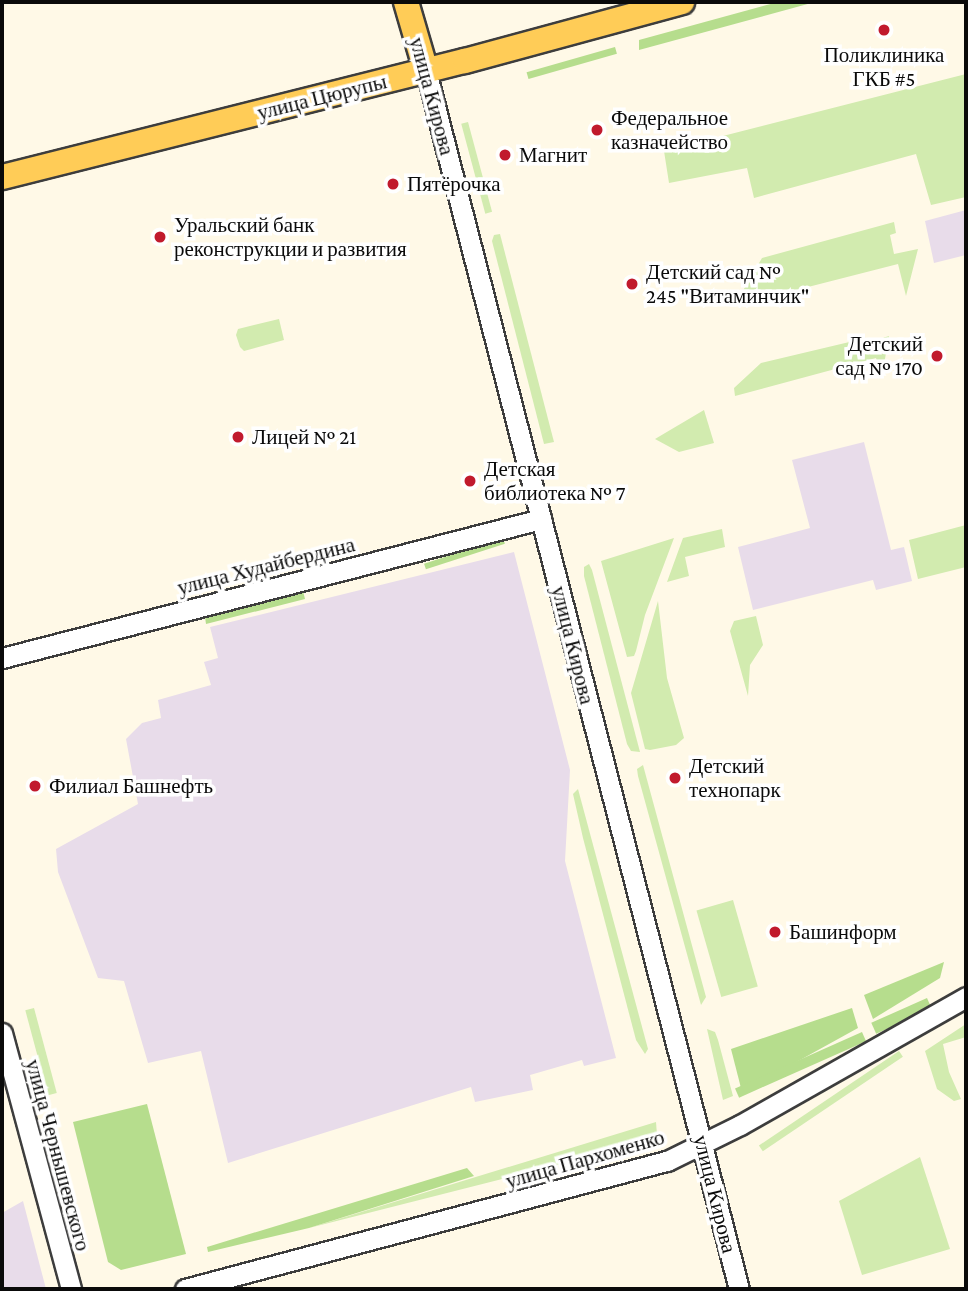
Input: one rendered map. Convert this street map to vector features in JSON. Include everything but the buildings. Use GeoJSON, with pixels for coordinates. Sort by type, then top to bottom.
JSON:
{"type":"FeatureCollection","features":[{"type":"Feature","properties":{"kind":"main road","name":"улица Кирова"},"geometry":{"type":"LineString","coordinates":[[406,2],[426,71]]}},
{"type":"Feature","properties":{"kind":"main road","name":"улица Цюрупы"},"geometry":{"type":"LineString","coordinates":[[2,177],[426,71],[682,2]]}},
{"type":"Feature","properties":{"kind":"street","name":"улица Кирова"},"geometry":{"type":"LineString","coordinates":[[426,71],[739,1289]]}},
{"type":"Feature","properties":{"kind":"street","name":"улица Худайбердина"},"geometry":{"type":"LineString","coordinates":[[2,658],[541,519]]}},
{"type":"Feature","properties":{"kind":"street","name":"улица Пархоменко"},"geometry":{"type":"LineString","coordinates":[[186,1289],[667,1161],[966,997]]}},
{"type":"Feature","properties":{"kind":"street","name":"улица Чернышевского"},"geometry":{"type":"LineString","coordinates":[[3,1040],[71,1289]]}},
{"type":"Feature","properties":{"kind":"shaded area"},"geometry":{"type":"Polygon","coordinates":[[[966,210],[966,255],[934,263],[925,221],[966,210]]]}},
{"type":"Feature","properties":{"kind":"shaded area"},"geometry":{"type":"Polygon","coordinates":[[[864,442],[891,550],[904,547],[912,581],[876,590],[873,580],[753,610],[738,547],[810,528],[792,460],[864,442]]]}},
{"type":"Feature","properties":{"kind":"shaded area"},"geometry":{"type":"Polygon","coordinates":[[[514,552],[570,770],[565,861],[616,1058],[584,1066],[582,1060],[530,1075],[533,1090],[475,1102],[471,1087],[228,1163],[201,1051],[148,1063],[124,981],[98,978],[58,872],[56,849],[138,804],[126,739],[142,723],[161,718],[158,700],[211,685],[204,662],[218,658],[210,627],[514,552]]]}},
{"type":"Feature","properties":{"kind":"shaded area"},"geometry":{"type":"Polygon","coordinates":[[[23,1201],[46,1289],[2,1289],[2,1213],[23,1201]]]}},
{"type":"Feature","properties":{"kind":"green space"},"geometry":{"type":"Polygon","coordinates":[[[778,2],[815,2],[639,50],[639,40],[778,2]]]}},
{"type":"Feature","properties":{"kind":"green space"},"geometry":{"type":"Polygon","coordinates":[[[615,47],[617,54],[528,79],[527,72],[615,47]]]}},
{"type":"Feature","properties":{"kind":"green space"},"geometry":{"type":"Polygon","coordinates":[[[966,74],[966,197],[931,205],[916,154],[754,198],[747,168],[669,183],[664,151],[966,74]]]}},
{"type":"Feature","properties":{"kind":"green space"},"geometry":{"type":"Polygon","coordinates":[[[468,122],[492,212],[485,214],[461,124],[468,122]]]}},
{"type":"Feature","properties":{"kind":"green space"},"geometry":{"type":"Polygon","coordinates":[[[894,222],[896,233],[890,235],[894,254],[918,249],[906,296],[898,264],[734,306],[762,258],[894,222]]]}},
{"type":"Feature","properties":{"kind":"green space"},"geometry":{"type":"Polygon","coordinates":[[[500,234],[554,442],[544,444],[492,241],[494,235],[500,234]]]}},
{"type":"Feature","properties":{"kind":"green space"},"geometry":{"type":"Polygon","coordinates":[[[279,319],[284,340],[244,351],[240,347],[236,335],[238,329],[279,319]]]}},
{"type":"Feature","properties":{"kind":"green space"},"geometry":{"type":"Polygon","coordinates":[[[889,336],[882,376],[876,358],[735,396],[734,388],[761,363],[862,339],[864,344],[889,336]]]}},
{"type":"Feature","properties":{"kind":"green space"},"geometry":{"type":"Polygon","coordinates":[[[704,410],[714,443],[679,452],[655,439],[704,410]]]}},
{"type":"Feature","properties":{"kind":"green space"},"geometry":{"type":"Polygon","coordinates":[[[966,525],[966,567],[918,579],[909,540],[966,525]]]}},
{"type":"Feature","properties":{"kind":"green space"},"geometry":{"type":"Polygon","coordinates":[[[722,529],[725,547],[685,557],[689,576],[667,582],[683,538],[722,529]]]}},
{"type":"Feature","properties":{"kind":"green space"},"geometry":{"type":"Polygon","coordinates":[[[503,538],[505,544],[426,569],[424,564],[503,538]]]}},
{"type":"Feature","properties":{"kind":"green space"},"geometry":{"type":"Polygon","coordinates":[[[674,538],[645,615],[636,651],[634,656],[627,657],[601,561],[674,538]]]}},
{"type":"Feature","properties":{"kind":"green space"},"geometry":{"type":"Polygon","coordinates":[[[589,564],[640,752],[631,751],[627,744],[584,576],[584,567],[589,564]]]}},
{"type":"Feature","properties":{"kind":"green space"},"geometry":{"type":"Polygon","coordinates":[[[303,591],[305,599],[206,624],[205,617],[303,591]]]}},
{"type":"Feature","properties":{"kind":"green space"},"geometry":{"type":"Polygon","coordinates":[[[658,601],[667,678],[684,738],[676,745],[650,750],[645,749],[631,693],[658,601]]]}},
{"type":"Feature","properties":{"kind":"green space"},"geometry":{"type":"Polygon","coordinates":[[[756,616],[763,645],[750,665],[748,696],[730,631],[734,621],[756,616]]]}},
{"type":"Feature","properties":{"kind":"green space"},"geometry":{"type":"Polygon","coordinates":[[[643,765],[706,997],[701,1005],[638,776],[637,769],[643,765]]]}},
{"type":"Feature","properties":{"kind":"green space"},"geometry":{"type":"Polygon","coordinates":[[[578,789],[648,1049],[645,1054],[636,1040],[583,838],[573,794],[578,789]]]}},
{"type":"Feature","properties":{"kind":"green space"},"geometry":{"type":"Polygon","coordinates":[[[733,900],[758,987],[721,997],[696,910],[733,900]]]}},
{"type":"Feature","properties":{"kind":"green space"},"geometry":{"type":"Polygon","coordinates":[[[944,962],[940,978],[873,1019],[864,995],[944,962]]]}},
{"type":"Feature","properties":{"kind":"green space"},"geometry":{"type":"Polygon","coordinates":[[[927,998],[932,1009],[876,1034],[871,1023],[927,998]]]}},
{"type":"Feature","properties":{"kind":"green space"},"geometry":{"type":"Polygon","coordinates":[[[34,1008],[57,1093],[48,1095],[25,1010],[34,1008]]]}},
{"type":"Feature","properties":{"kind":"green space"},"geometry":{"type":"Polygon","coordinates":[[[852,1008],[858,1028],[742,1092],[731,1049],[852,1008]]]}},
{"type":"Feature","properties":{"kind":"green space"},"geometry":{"type":"Polygon","coordinates":[[[966,1024],[966,1037],[943,1044],[949,1072],[961,1099],[954,1101],[937,1089],[925,1051],[966,1024]]]}},
{"type":"Feature","properties":{"kind":"green space"},"geometry":{"type":"Polygon","coordinates":[[[707,1029],[715,1032],[733,1096],[723,1100],[707,1029]]]}},
{"type":"Feature","properties":{"kind":"green space"},"geometry":{"type":"Polygon","coordinates":[[[862,1032],[866,1041],[739,1098],[735,1089],[862,1032]]]}},
{"type":"Feature","properties":{"kind":"green space"},"geometry":{"type":"Polygon","coordinates":[[[899,1051],[903,1057],[763,1151],[759,1146],[899,1051]]]}},
{"type":"Feature","properties":{"kind":"green space"},"geometry":{"type":"Polygon","coordinates":[[[147,1104],[186,1254],[121,1270],[108,1262],[73,1122],[147,1104]]]}},
{"type":"Feature","properties":{"kind":"green space"},"geometry":{"type":"Polygon","coordinates":[[[656,1122],[657,1135],[648,1142],[309,1228],[656,1122]]]}},
{"type":"Feature","properties":{"kind":"green space"},"geometry":{"type":"Polygon","coordinates":[[[920,1157],[950,1249],[862,1275],[839,1201],[920,1157]]]}},
{"type":"Feature","properties":{"kind":"green space"},"geometry":{"type":"Polygon","coordinates":[[[467,1168],[474,1176],[309,1228],[208,1252],[207,1247],[467,1168]]]}},
{"type":"Feature","properties":{"kind":"place","name":"Поликлиника ГКБ #5"},"geometry":{"type":"Point","coordinates":[884,30]}},
{"type":"Feature","properties":{"kind":"place","name":"Федеральное казначейство"},"geometry":{"type":"Point","coordinates":[597,130]}},
{"type":"Feature","properties":{"kind":"place","name":"Магнит"},"geometry":{"type":"Point","coordinates":[505,155]}},
{"type":"Feature","properties":{"kind":"place","name":"Пятёрочка"},"geometry":{"type":"Point","coordinates":[393,184]}},
{"type":"Feature","properties":{"kind":"place","name":"Уральский банк реконструкции и развития"},"geometry":{"type":"Point","coordinates":[160,237]}},
{"type":"Feature","properties":{"kind":"place","name":"Детский сад № 245 \"Витаминчик\""},"geometry":{"type":"Point","coordinates":[632,284]}},
{"type":"Feature","properties":{"kind":"place","name":"Детский сад № 170"},"geometry":{"type":"Point","coordinates":[937,356]}},
{"type":"Feature","properties":{"kind":"place","name":"Лицей № 21"},"geometry":{"type":"Point","coordinates":[238,437]}},
{"type":"Feature","properties":{"kind":"place","name":"Детская библиотека № 7"},"geometry":{"type":"Point","coordinates":[470,481]}},
{"type":"Feature","properties":{"kind":"place","name":"Детский технопарк"},"geometry":{"type":"Point","coordinates":[675,778]}},
{"type":"Feature","properties":{"kind":"place","name":"Филиал Башнефть"},"geometry":{"type":"Point","coordinates":[35,786]}},
{"type":"Feature","properties":{"kind":"place","name":"Башинформ"},"geometry":{"type":"Point","coordinates":[775,932]}}]}
